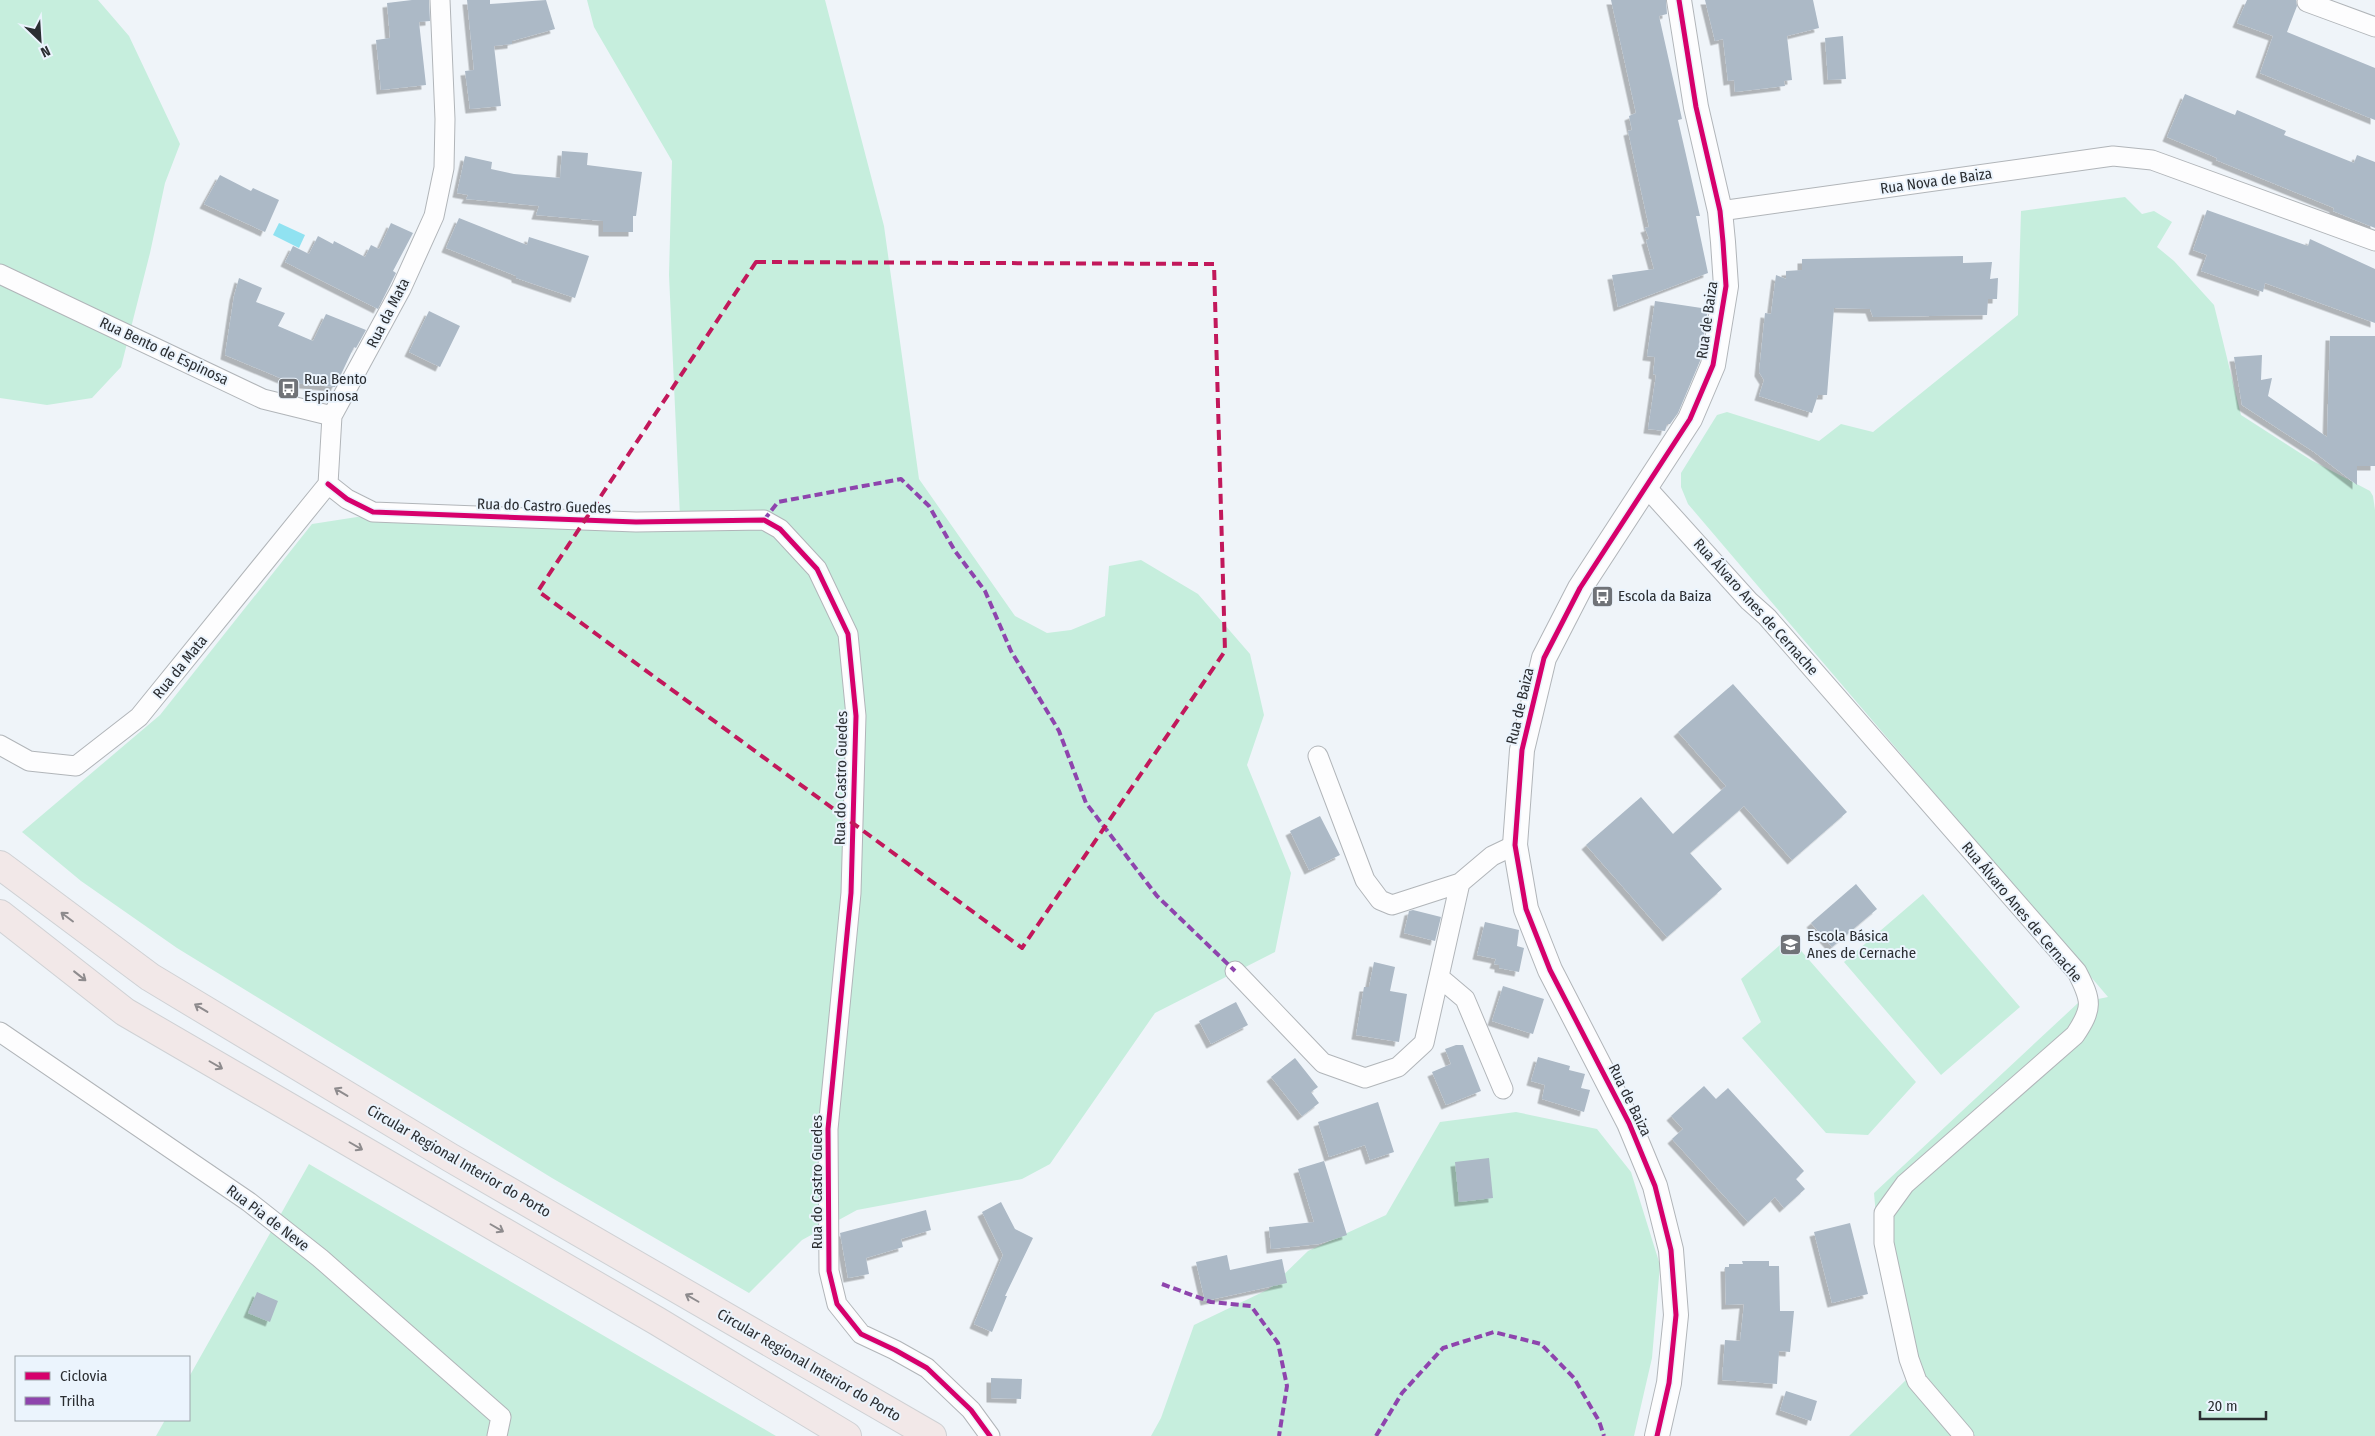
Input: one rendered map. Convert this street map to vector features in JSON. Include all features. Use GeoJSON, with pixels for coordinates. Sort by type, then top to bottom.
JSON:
{"type":"FeatureCollection","features":[{"type":"Feature","properties":{"kind":"highway","name":"Circular Regional Interior do Porto"},"geometry":{"type":"LineString","coordinates":[[0,865],[150,977],[452,1158],[924,1432]]}},
{"type":"Feature","properties":{"kind":"highway"},"geometry":{"type":"LineString","coordinates":[[0,914],[125,1012],[657,1321],[847,1436]]}},
{"type":"Feature","properties":{"kind":"street","name":"Rua da Mata"},"geometry":{"type":"LineString","coordinates":[[0,745],[29,761],[76,766],[139,717],[328,484],[332,416],[401,289],[434,216],[444,168],[445,119],[440,0]]}},
{"type":"Feature","properties":{"kind":"street","name":"Rua de Baiza"},"geometry":{"type":"LineString","coordinates":[[1657,1436],[1669,1383],[1676,1315],[1671,1250],[1655,1186],[1632,1132],[1550,970],[1526,909],[1515,845],[1522,750],[1544,658],[1580,588],[1647,488],[1690,419],[1714,365],[1726,286],[1720,211],[1696,107],[1679,0]]}},
{"type":"Feature","properties":{"kind":"street"},"geometry":{"type":"LineString","coordinates":[[2307,2],[2375,27]]}},
{"type":"Feature","properties":{"kind":"street","name":"Rua Nova de Baiza"},"geometry":{"type":"LineString","coordinates":[[1720,211],[2113,156],[2152,160],[2375,241]]}},
{"type":"Feature","properties":{"kind":"street","name":"Rua Bento de Espinosa"},"geometry":{"type":"LineString","coordinates":[[0,274],[263,398],[332,416]]}},
{"type":"Feature","properties":{"kind":"street","name":"Rua do Castro Guedes"},"geometry":{"type":"LineString","coordinates":[[328,484],[348,499],[373,512],[636,522],[764,520],[780,529],[817,569],[848,634],[856,716],[851,893],[828,1129],[829,1271],[837,1304],[861,1334],[927,1368],[971,1410],[990,1436]]}},
{"type":"Feature","properties":{"kind":"street","name":"Rua Álvaro Anes de Cernache"},"geometry":{"type":"LineString","coordinates":[[1647,488],[1819,676],[2077,972],[2089,994],[2088,1016],[2074,1035],[1905,1184],[1884,1213],[1884,1243],[1909,1358],[1917,1381],[1964,1436]]}},
{"type":"Feature","properties":{"kind":"street"},"geometry":{"type":"LineString","coordinates":[[1318,756],[1364,880],[1380,900],[1392,905],[1460,883],[1492,856],[1515,845]]}},
{"type":"Feature","properties":{"kind":"street"},"geometry":{"type":"LineString","coordinates":[[1235,971],[1323,1063],[1366,1078],[1398,1067],[1424,1043],[1460,883]]}},
{"type":"Feature","properties":{"kind":"street"},"geometry":{"type":"LineString","coordinates":[[1439,977],[1465,999],[1503,1089]]}},
{"type":"Feature","properties":{"kind":"street","name":"Rua Pia de Neve"},"geometry":{"type":"LineString","coordinates":[[0,1032],[249,1202],[320,1258],[501,1417],[497,1436]]}},
{"type":"Feature","properties":{"kind":"highlighted area"},"geometry":{"type":"Polygon","coordinates":[[[756,262],[1214,264],[1225,651],[1022,948],[538,591],[756,262]]]}},
{"type":"Feature","properties":{"kind":"green space"},"geometry":{"type":"Polygon","coordinates":[[[0,0],[98,0],[129,36],[180,144],[165,183],[150,253],[121,367],[92,398],[47,405],[0,398],[0,0]]]}},
{"type":"Feature","properties":{"kind":"green space"},"geometry":{"type":"Polygon","coordinates":[[[587,0],[825,0],[884,226],[919,479],[1015,616],[1047,633],[1071,630],[1105,616],[1109,566],[1141,560],[1198,594],[1250,654],[1264,715],[1247,765],[1291,873],[1275,952],[1155,1013],[1050,1164],[1022,1179],[857,1210],[802,1240],[749,1293],[552,1178],[177,948],[81,881],[22,832],[160,715],[312,524],[357,517],[652,532],[680,517],[669,275],[672,161],[594,27],[587,0]]]}},
{"type":"Feature","properties":{"kind":"green space"},"geometry":{"type":"Polygon","coordinates":[[[2125,197],[2142,214],[2154,211],[2172,222],[2157,247],[2174,261],[2214,305],[2241,415],[2311,460],[2370,491],[2373,496],[2375,510],[2375,1436],[1849,1436],[1910,1376],[1876,1216],[1874,1193],[2078,1003],[2108,997],[1688,504],[1681,487],[1681,473],[1717,415],[1727,412],[1819,441],[1841,424],[1873,432],[2018,315],[2021,211],[2125,197]]]}},
{"type":"Feature","properties":{"kind":"green space"},"geometry":{"type":"Polygon","coordinates":[[[1923,894],[2020,1007],[1941,1075],[1844,962],[1923,894]]]}},
{"type":"Feature","properties":{"kind":"green space"},"geometry":{"type":"Polygon","coordinates":[[[1789,937],[1916,1082],[1868,1135],[1826,1133],[1742,1038],[1761,1022],[1741,979],[1789,937]]]}},
{"type":"Feature","properties":{"kind":"green space"},"geometry":{"type":"Polygon","coordinates":[[[1516,1112],[1597,1129],[1631,1172],[1660,1265],[1652,1358],[1634,1436],[1151,1436],[1161,1418],[1194,1325],[1269,1289],[1308,1251],[1386,1215],[1440,1122],[1516,1112]]]}},
{"type":"Feature","properties":{"kind":"green space"},"geometry":{"type":"Polygon","coordinates":[[[309,1164],[776,1436],[156,1436],[164,1421],[190,1421],[190,1375],[309,1164]]]}},
{"type":"Feature","properties":{"kind":"water"},"geometry":{"type":"Polygon","coordinates":[[[279,223],[305,235],[299,248],[273,235],[279,223]]]}},
{"type":"Feature","properties":{"kind":"building"},"geometry":{"type":"Polygon","coordinates":[[[429,0],[430,21],[419,22],[426,85],[381,90],[376,40],[390,38],[387,3],[429,0]]]}},
{"type":"Feature","properties":{"kind":"building"},"geometry":{"type":"Polygon","coordinates":[[[467,0],[490,0],[490,4],[546,0],[555,29],[512,41],[512,44],[494,46],[501,106],[470,109],[465,71],[474,70],[467,0]]]}},
{"type":"Feature","properties":{"kind":"building"},"geometry":{"type":"Polygon","coordinates":[[[1611,0],[1666,0],[1667,14],[1659,16],[1682,119],[1678,120],[1700,216],[1696,216],[1708,273],[1618,307],[1612,275],[1654,269],[1646,240],[1649,239],[1645,228],[1649,227],[1628,131],[1632,130],[1629,116],[1636,113],[1611,0]]]}},
{"type":"Feature","properties":{"kind":"building"},"geometry":{"type":"Polygon","coordinates":[[[1705,0],[1813,0],[1819,28],[1787,36],[1792,80],[1784,81],[1785,86],[1735,92],[1734,80],[1728,81],[1723,39],[1715,41],[1705,0]]]}},
{"type":"Feature","properties":{"kind":"building"},"geometry":{"type":"Polygon","coordinates":[[[2247,0],[2296,0],[2297,6],[2287,32],[2375,68],[2375,120],[2260,73],[2273,36],[2237,23],[2247,0]]]}},
{"type":"Feature","properties":{"kind":"building"},"geometry":{"type":"Polygon","coordinates":[[[1843,36],[1846,79],[1828,80],[1825,38],[1843,36]]]}},
{"type":"Feature","properties":{"kind":"building"},"geometry":{"type":"Polygon","coordinates":[[[2185,94],[2235,115],[2237,110],[2286,131],[2284,135],[2354,163],[2357,155],[2375,162],[2375,228],[2333,211],[2334,208],[2216,160],[2217,158],[2167,137],[2185,94]]]}},
{"type":"Feature","properties":{"kind":"building"},"geometry":{"type":"Polygon","coordinates":[[[562,151],[588,153],[587,165],[642,172],[636,216],[633,216],[633,232],[603,232],[603,221],[536,215],[539,206],[466,199],[468,195],[457,193],[465,156],[492,162],[491,169],[514,174],[560,178],[562,151]]]}},
{"type":"Feature","properties":{"kind":"building"},"geometry":{"type":"Polygon","coordinates":[[[220,175],[251,191],[253,188],[279,200],[265,232],[204,204],[220,175]]]}},
{"type":"Feature","properties":{"kind":"building"},"geometry":{"type":"Polygon","coordinates":[[[2207,210],[2308,246],[2310,239],[2375,269],[2375,323],[2265,283],[2263,292],[2201,271],[2207,255],[2193,250],[2207,210]]]}},
{"type":"Feature","properties":{"kind":"building"},"geometry":{"type":"Polygon","coordinates":[[[459,218],[527,245],[529,237],[589,256],[575,298],[516,278],[516,276],[446,248],[459,218]]]}},
{"type":"Feature","properties":{"kind":"building"},"geometry":{"type":"Polygon","coordinates":[[[391,223],[413,233],[393,271],[396,273],[378,309],[285,262],[293,246],[309,254],[318,236],[333,244],[334,241],[365,257],[371,245],[379,249],[391,223]]]}},
{"type":"Feature","properties":{"kind":"building"},"geometry":{"type":"Polygon","coordinates":[[[1963,256],[1963,263],[1992,262],[1990,279],[1998,278],[1997,299],[1988,299],[1987,315],[1873,317],[1870,309],[1834,308],[1827,395],[1818,395],[1812,413],[1759,396],[1764,380],[1759,372],[1765,313],[1771,314],[1776,275],[1786,279],[1786,271],[1802,270],[1802,259],[1963,256]]]}},
{"type":"Feature","properties":{"kind":"building"},"geometry":{"type":"Polygon","coordinates":[[[239,278],[262,288],[256,302],[285,313],[278,326],[313,341],[326,314],[366,330],[356,348],[354,347],[335,387],[292,383],[225,355],[234,296],[239,278]]]}},
{"type":"Feature","properties":{"kind":"building"},"geometry":{"type":"Polygon","coordinates":[[[1655,301],[1708,309],[1700,361],[1678,413],[1670,424],[1667,424],[1665,431],[1648,429],[1656,375],[1653,374],[1655,357],[1647,356],[1655,301]]]}},
{"type":"Feature","properties":{"kind":"building"},"geometry":{"type":"Polygon","coordinates":[[[429,311],[460,326],[440,367],[409,352],[429,311]]]}},
{"type":"Feature","properties":{"kind":"building"},"geometry":{"type":"Polygon","coordinates":[[[2330,336],[2375,336],[2375,466],[2357,466],[2357,485],[2314,452],[2242,405],[2234,357],[2262,355],[2261,380],[2272,378],[2268,396],[2327,437],[2330,336]]]}},
{"type":"Feature","properties":{"kind":"building"},"geometry":{"type":"Polygon","coordinates":[[[1733,684],[1847,812],[1792,860],[1744,806],[1690,853],[1722,889],[1667,937],[1586,845],[1641,797],[1673,834],[1726,786],[1678,732],[1733,684]]]}},
{"type":"Feature","properties":{"kind":"building"},"geometry":{"type":"Polygon","coordinates":[[[1320,816],[1340,855],[1309,870],[1290,831],[1320,816]]]}},
{"type":"Feature","properties":{"kind":"building"},"geometry":{"type":"Polygon","coordinates":[[[1856,884],[1877,909],[1832,947],[1811,923],[1856,884]]]}},
{"type":"Feature","properties":{"kind":"building"},"geometry":{"type":"Polygon","coordinates":[[[1413,910],[1441,917],[1435,941],[1404,933],[1409,911],[1413,910]]]}},
{"type":"Feature","properties":{"kind":"building"},"geometry":{"type":"Polygon","coordinates":[[[1485,922],[1519,930],[1517,946],[1524,948],[1519,972],[1499,968],[1499,965],[1494,964],[1496,959],[1477,955],[1485,922]]]}},
{"type":"Feature","properties":{"kind":"building"},"geometry":{"type":"Polygon","coordinates":[[[1374,962],[1395,967],[1390,991],[1407,994],[1399,1042],[1356,1035],[1364,987],[1369,987],[1374,962]]]}},
{"type":"Feature","properties":{"kind":"building"},"geometry":{"type":"Polygon","coordinates":[[[1503,986],[1544,999],[1533,1034],[1492,1021],[1503,986]]]}},
{"type":"Feature","properties":{"kind":"building"},"geometry":{"type":"Polygon","coordinates":[[[1236,1002],[1248,1025],[1211,1044],[1199,1021],[1236,1002]]]}},
{"type":"Feature","properties":{"kind":"building"},"geometry":{"type":"Polygon","coordinates":[[[1456,1045],[1463,1045],[1481,1091],[1446,1105],[1432,1072],[1451,1064],[1445,1049],[1456,1045]]]}},
{"type":"Feature","properties":{"kind":"building"},"geometry":{"type":"Polygon","coordinates":[[[1538,1057],[1570,1066],[1569,1070],[1585,1074],[1581,1088],[1590,1090],[1584,1112],[1542,1099],[1545,1085],[1531,1081],[1538,1057]]]}},
{"type":"Feature","properties":{"kind":"building"},"geometry":{"type":"Polygon","coordinates":[[[1295,1058],[1318,1087],[1311,1092],[1319,1103],[1302,1116],[1271,1077],[1295,1058]]]}},
{"type":"Feature","properties":{"kind":"building"},"geometry":{"type":"Polygon","coordinates":[[[1704,1086],[1716,1099],[1728,1088],[1804,1171],[1796,1179],[1805,1189],[1784,1208],[1775,1197],[1748,1222],[1672,1139],[1683,1129],[1671,1116],[1704,1086]]]}},
{"type":"Feature","properties":{"kind":"building"},"geometry":{"type":"Polygon","coordinates":[[[1378,1102],[1394,1152],[1370,1160],[1365,1145],[1329,1157],[1318,1122],[1378,1102]]]}},
{"type":"Feature","properties":{"kind":"building"},"geometry":{"type":"Polygon","coordinates":[[[1489,1158],[1493,1198],[1459,1202],[1455,1162],[1489,1158]]]}},
{"type":"Feature","properties":{"kind":"building"},"geometry":{"type":"Polygon","coordinates":[[[1324,1161],[1347,1235],[1319,1244],[1271,1249],[1269,1227],[1314,1222],[1298,1169],[1324,1161]]]}},
{"type":"Feature","properties":{"kind":"building"},"geometry":{"type":"Polygon","coordinates":[[[1001,1202],[1015,1229],[1033,1238],[1005,1296],[1007,1296],[992,1332],[974,1324],[1003,1255],[982,1212],[1001,1202]]]}},
{"type":"Feature","properties":{"kind":"building"},"geometry":{"type":"Polygon","coordinates":[[[926,1210],[931,1230],[901,1239],[903,1247],[866,1258],[869,1274],[848,1278],[840,1233],[926,1210]]]}},
{"type":"Feature","properties":{"kind":"building"},"geometry":{"type":"Polygon","coordinates":[[[1850,1223],[1868,1294],[1832,1303],[1814,1232],[1850,1223]]]}},
{"type":"Feature","properties":{"kind":"building"},"geometry":{"type":"Polygon","coordinates":[[[1227,1255],[1230,1270],[1282,1259],[1287,1283],[1205,1301],[1196,1262],[1227,1255]]]}},
{"type":"Feature","properties":{"kind":"building"},"geometry":{"type":"Polygon","coordinates":[[[1742,1261],[1769,1261],[1769,1266],[1779,1266],[1780,1311],[1794,1311],[1790,1352],[1779,1351],[1777,1384],[1722,1380],[1725,1340],[1740,1341],[1744,1304],[1726,1305],[1725,1267],[1729,1267],[1729,1264],[1743,1264],[1742,1261]]]}},
{"type":"Feature","properties":{"kind":"building"},"geometry":{"type":"Polygon","coordinates":[[[257,1292],[278,1301],[270,1322],[248,1313],[257,1292]]]}},
{"type":"Feature","properties":{"kind":"building"},"geometry":{"type":"Polygon","coordinates":[[[991,1378],[1022,1379],[1021,1399],[991,1398],[991,1378]]]}},
{"type":"Feature","properties":{"kind":"building"},"geometry":{"type":"Polygon","coordinates":[[[1786,1391],[1817,1401],[1811,1421],[1780,1410],[1786,1391]]]}},
{"type":"Feature","properties":{"kind":"marked path"},"geometry":{"type":"LineString","coordinates":[[764,520],[778,502],[901,479],[929,506],[955,551],[985,591],[1011,651],[1059,731],[1086,803],[1157,896],[1235,971]]}},
{"type":"Feature","properties":{"kind":"marked path"},"geometry":{"type":"LineString","coordinates":[[1162,1284],[1211,1302],[1251,1306],[1278,1343],[1287,1386],[1279,1436]]}},
{"type":"Feature","properties":{"kind":"marked path"},"geometry":{"type":"LineString","coordinates":[[1376,1436],[1402,1393],[1443,1348],[1494,1332],[1541,1344],[1574,1378],[1599,1421],[1604,1436]]}},
{"type":"Feature","properties":{"kind":"cycle path"},"geometry":{"type":"LineString","coordinates":[[1657,1436],[1669,1383],[1676,1315],[1671,1250],[1655,1186],[1629,1123],[1550,970],[1526,909],[1515,845],[1522,750],[1544,658],[1580,588],[1690,419],[1713,365],[1726,286],[1723,242],[1720,211],[1696,107],[1679,0]]}},
{"type":"Feature","properties":{"kind":"cycle path"},"geometry":{"type":"LineString","coordinates":[[328,484],[347,499],[373,512],[636,522],[764,520],[780,529],[817,569],[848,634],[856,716],[851,893],[828,1129],[829,1271],[837,1304],[861,1334],[927,1368],[971,1410],[990,1436]]}},
{"type":"Feature","properties":{"kind":"place","name":"Rua Bento Espinosa"},"geometry":{"type":"Point","coordinates":[288,388]}},
{"type":"Feature","properties":{"kind":"place","name":"Escola da Baiza"},"geometry":{"type":"Point","coordinates":[1602,596]}},
{"type":"Feature","properties":{"kind":"place","name":"Escola Básica Anes de Cernache"},"geometry":{"type":"Point","coordinates":[1791,945]}}]}
